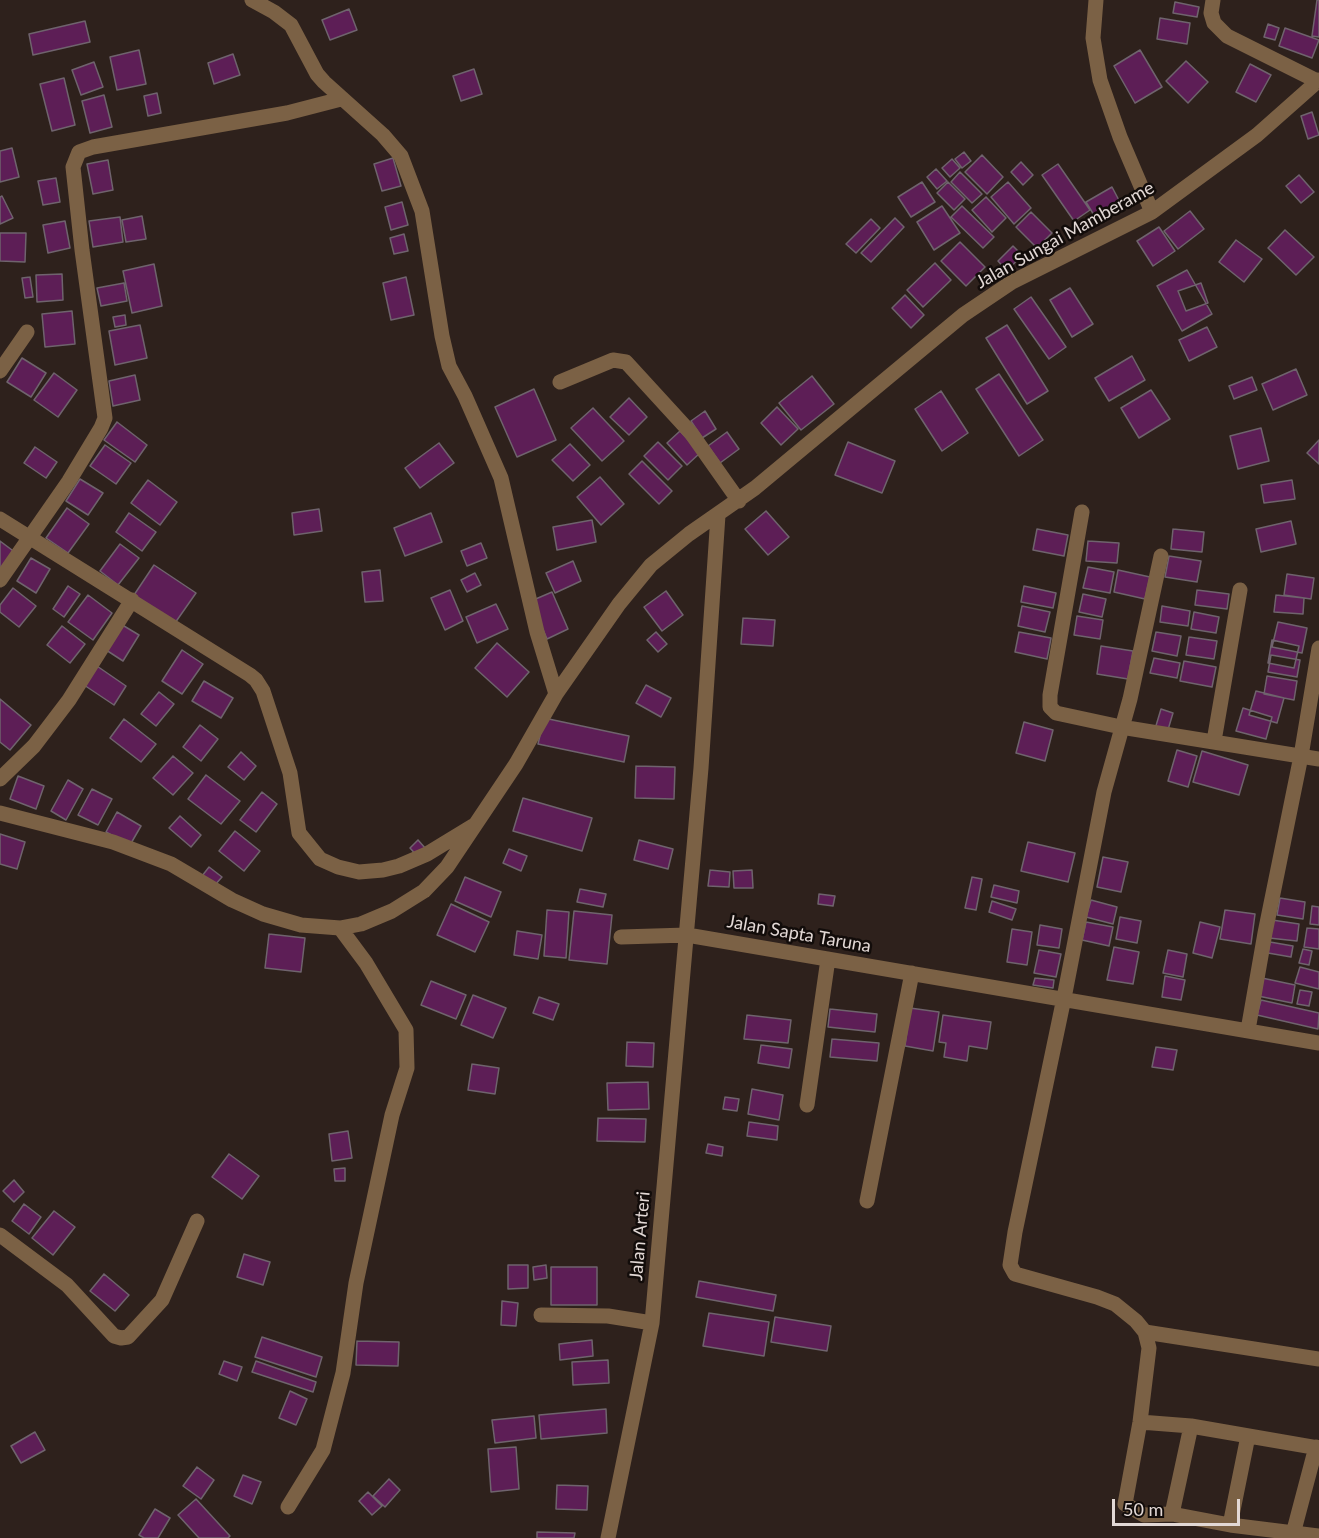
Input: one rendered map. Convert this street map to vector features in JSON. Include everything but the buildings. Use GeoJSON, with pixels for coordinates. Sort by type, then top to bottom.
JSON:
{"type":"FeatureCollection","features":[{"type":"Feature","properties":{"kind":"street"},"geometry":{"type":"LineString","coordinates":[[252,0],[291,25],[317,74],[341,99],[383,135],[401,156],[422,211],[449,366],[465,396],[501,478],[531,611],[556,694]]}},
{"type":"Feature","properties":{"kind":"street"},"geometry":{"type":"LineString","coordinates":[[1096,0],[1093,38],[1100,80],[1120,137],[1152,212]]}},
{"type":"Feature","properties":{"kind":"street"},"geometry":{"type":"LineString","coordinates":[[1213,0],[1211,13],[1214,23],[1227,36],[1318,80]]}},
{"type":"Feature","properties":{"kind":"street","name":"Jalan Sungai Mamberame"},"geometry":{"type":"LineString","coordinates":[[0,813],[113,842],[171,864],[232,900],[263,914],[302,925],[340,928],[361,924],[393,911],[424,891],[447,867],[516,764],[556,694],[619,604],[651,565],[689,534],[739,501],[963,315],[1012,282],[1152,212],[1257,135],[1318,80]]}},
{"type":"Feature","properties":{"kind":"street"},"geometry":{"type":"LineString","coordinates":[[0,580],[69,481],[102,428],[105,418],[73,167],[79,152],[93,147],[287,113],[341,99]]}},
{"type":"Feature","properties":{"kind":"street"},"geometry":{"type":"LineString","coordinates":[[0,371],[27,332]]}},
{"type":"Feature","properties":{"kind":"street"},"geometry":{"type":"LineString","coordinates":[[560,382],[613,360],[627,362],[691,433],[739,501]]}},
{"type":"Feature","properties":{"kind":"street"},"geometry":{"type":"LineString","coordinates":[[1082,512],[1050,695],[1050,708],[1056,713],[1121,727],[1319,759]]}},
{"type":"Feature","properties":{"kind":"street"},"geometry":{"type":"LineString","coordinates":[[687,935],[718,515]]}},
{"type":"Feature","properties":{"kind":"street"},"geometry":{"type":"LineString","coordinates":[[0,519],[256,680],[263,691],[290,773],[299,833],[320,859],[338,867],[359,872],[383,870],[427,854],[475,824]]}},
{"type":"Feature","properties":{"kind":"street"},"geometry":{"type":"LineString","coordinates":[[1161,556],[1130,699],[1104,792],[1010,1264],[1015,1274],[1097,1296],[1115,1304],[1136,1321],[1145,1332],[1149,1348],[1140,1422],[1125,1504],[1144,1515],[1172,1514],[1230,1525],[1319,1536]]}},
{"type":"Feature","properties":{"kind":"street"},"geometry":{"type":"LineString","coordinates":[[1214,741],[1240,590]]}},
{"type":"Feature","properties":{"kind":"street"},"geometry":{"type":"LineString","coordinates":[[0,779],[34,746],[69,700],[132,600]]}},
{"type":"Feature","properties":{"kind":"street"},"geometry":{"type":"LineString","coordinates":[[1248,1030],[1301,756],[1319,648]]}},
{"type":"Feature","properties":{"kind":"street"},"geometry":{"type":"LineString","coordinates":[[288,1507],[323,1450],[343,1373],[356,1283],[392,1114],[407,1068],[406,1030],[366,963],[340,928]]}},
{"type":"Feature","properties":{"kind":"street","name":"Jalan Sapta Taruna"},"geometry":{"type":"LineString","coordinates":[[621,937],[687,935],[1319,1043]]}},
{"type":"Feature","properties":{"kind":"street","name":"Jalan Arteri"},"geometry":{"type":"LineString","coordinates":[[608,1538],[652,1323],[687,935]]}},
{"type":"Feature","properties":{"kind":"street"},"geometry":{"type":"LineString","coordinates":[[807,1105],[828,960]]}},
{"type":"Feature","properties":{"kind":"street"},"geometry":{"type":"LineString","coordinates":[[867,1201],[912,973]]}},
{"type":"Feature","properties":{"kind":"street"},"geometry":{"type":"LineString","coordinates":[[0,1235],[67,1285],[114,1336],[121,1338],[128,1337],[162,1300],[197,1221]]}},
{"type":"Feature","properties":{"kind":"street"},"geometry":{"type":"LineString","coordinates":[[541,1315],[608,1316],[652,1323]]}},
{"type":"Feature","properties":{"kind":"street"},"geometry":{"type":"LineString","coordinates":[[1145,1332],[1319,1359]]}},
{"type":"Feature","properties":{"kind":"street"},"geometry":{"type":"LineString","coordinates":[[1140,1422],[1191,1426],[1317,1447],[1293,1534]]}},
{"type":"Feature","properties":{"kind":"street"},"geometry":{"type":"LineString","coordinates":[[1172,1514],[1191,1426]]}},
{"type":"Feature","properties":{"kind":"street"},"geometry":{"type":"LineString","coordinates":[[1230,1525],[1248,1436]]}}]}
